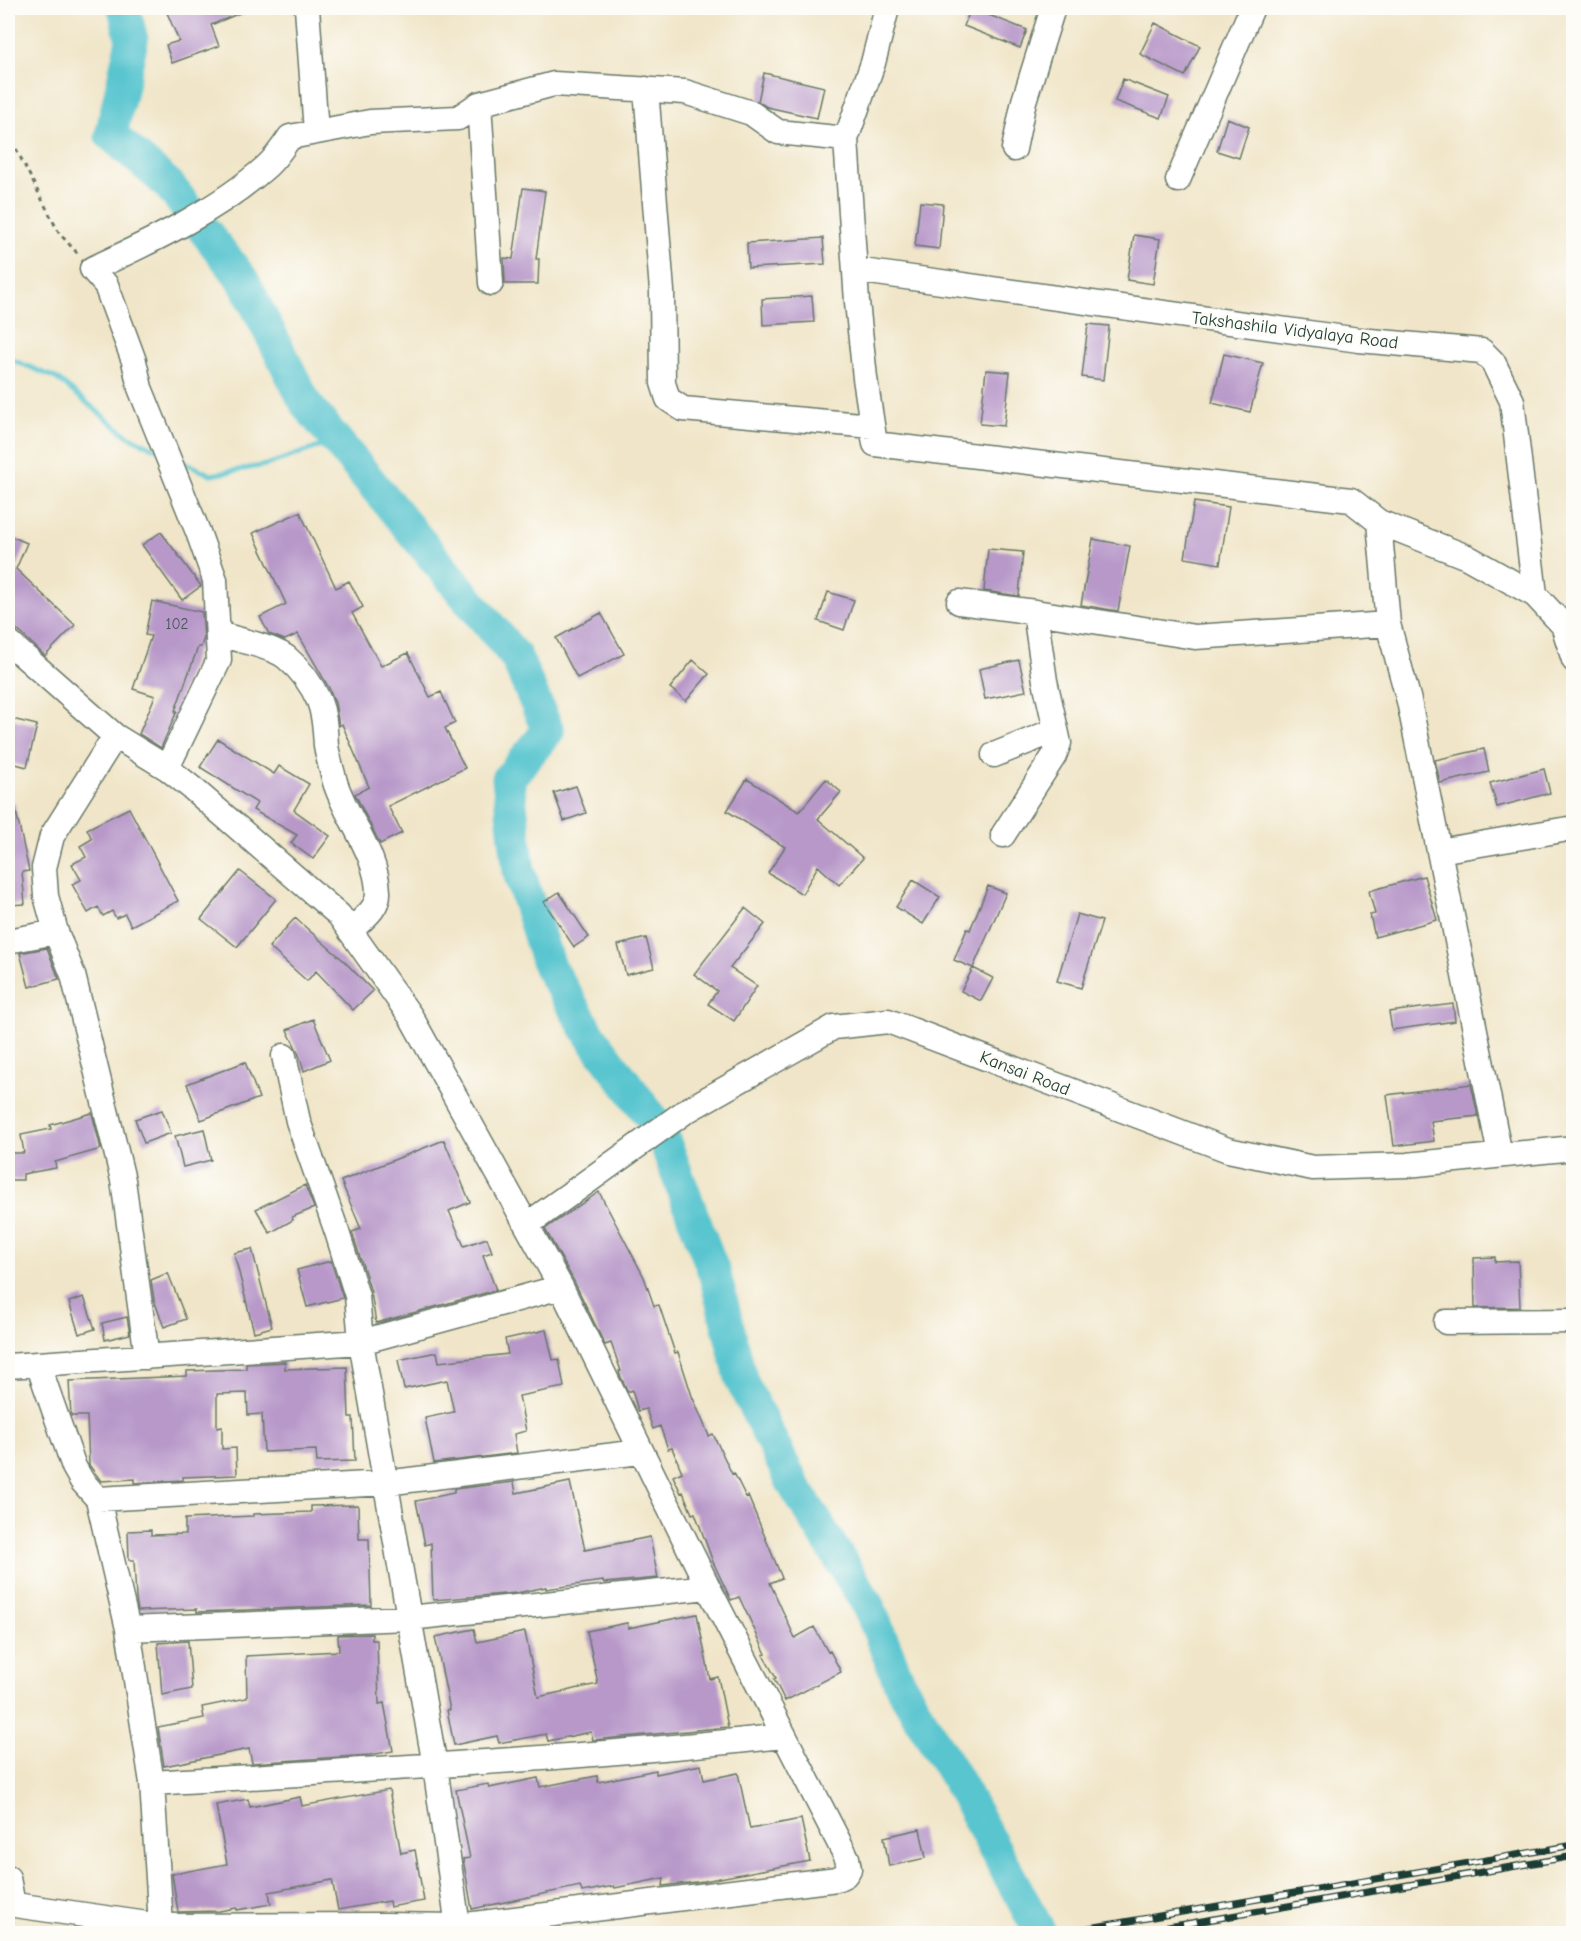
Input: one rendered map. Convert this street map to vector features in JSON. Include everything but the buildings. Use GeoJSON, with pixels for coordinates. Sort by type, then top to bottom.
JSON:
{"type":"FeatureCollection","features":[{"type":"Feature","properties":{"kind":"street"},"geometry":{"type":"LineString","coordinates":[[307,8],[316,132]]}},
{"type":"Feature","properties":{"kind":"street"},"geometry":{"type":"LineString","coordinates":[[887,8],[873,63],[846,139],[864,367],[875,444],[1351,500],[1379,522],[1467,557],[1535,595],[1563,625],[1574,660]]}},
{"type":"Feature","properties":{"kind":"street"},"geometry":{"type":"LineString","coordinates":[[1014,149],[1024,101],[1053,8]]}},
{"type":"Feature","properties":{"kind":"street"},"geometry":{"type":"LineString","coordinates":[[1178,180],[1252,8]]}},
{"type":"Feature","properties":{"kind":"street"},"geometry":{"type":"LineString","coordinates":[[167,768],[219,660],[215,580],[140,388],[134,361],[106,285],[92,269],[149,242],[224,199],[268,165],[290,137],[370,122],[458,118],[479,104],[554,84],[685,92],[751,113],[778,132],[846,139]]}},
{"type":"Feature","properties":{"kind":"street"},"geometry":{"type":"LineString","coordinates":[[646,89],[662,291],[663,383],[668,399],[682,409],[872,426]]}},
{"type":"Feature","properties":{"kind":"street"},"geometry":{"type":"LineString","coordinates":[[479,104],[491,283]]}},
{"type":"Feature","properties":{"kind":"street","name":"Takshashila Vidyalaya Road"},"geometry":{"type":"LineString","coordinates":[[855,270],[1348,339],[1482,351],[1493,362],[1512,401],[1535,595]]}},
{"type":"Feature","properties":{"kind":"street"},"geometry":{"type":"LineString","coordinates":[[1379,522],[1388,624],[1410,701],[1500,1155]]}},
{"type":"Feature","properties":{"kind":"street"},"geometry":{"type":"LineString","coordinates":[[959,602],[1195,637],[1388,624]]}},
{"type":"Feature","properties":{"kind":"street"},"geometry":{"type":"LineString","coordinates":[[1002,835],[1054,756],[1059,743],[1045,681],[1035,612]]}},
{"type":"Feature","properties":{"kind":"street"},"geometry":{"type":"LineString","coordinates":[[218,634],[285,656],[309,682],[320,702],[327,748],[336,784],[376,875],[377,905],[350,931]]}},
{"type":"Feature","properties":{"kind":"street"},"geometry":{"type":"LineString","coordinates":[[8,642],[115,736],[167,768],[339,915],[411,1017],[561,1287],[640,1452],[847,1858],[849,1869],[845,1875],[837,1879],[459,1930],[374,1925],[161,1926],[10,1905],[8,1878]]}},
{"type":"Feature","properties":{"kind":"street"},"geometry":{"type":"LineString","coordinates":[[994,755],[1056,730]]}},
{"type":"Feature","properties":{"kind":"street"},"geometry":{"type":"LineString","coordinates":[[115,736],[52,836],[44,868],[46,896],[56,932],[73,975],[123,1180],[147,1357]]}},
{"type":"Feature","properties":{"kind":"street"},"geometry":{"type":"LineString","coordinates":[[1439,851],[1574,828]]}},
{"type":"Feature","properties":{"kind":"street"},"geometry":{"type":"LineString","coordinates":[[8,941],[56,932]]}},
{"type":"Feature","properties":{"kind":"street","name":"Kansai Road"},"geometry":{"type":"LineString","coordinates":[[528,1224],[686,1111],[834,1027],[888,1021],[1217,1146],[1313,1168],[1407,1165],[1574,1148]]}},
{"type":"Feature","properties":{"kind":"street"},"geometry":{"type":"LineString","coordinates":[[284,1056],[298,1121],[338,1232],[357,1296],[361,1342],[435,1766],[459,1930]]}},
{"type":"Feature","properties":{"kind":"street"},"geometry":{"type":"LineString","coordinates":[[8,1366],[361,1342],[561,1287]]}},
{"type":"Feature","properties":{"kind":"street"},"geometry":{"type":"LineString","coordinates":[[1446,1322],[1574,1321]]}},
{"type":"Feature","properties":{"kind":"street"},"geometry":{"type":"LineString","coordinates":[[38,1364],[74,1467],[82,1481],[98,1499],[128,1629],[152,1783],[161,1926]]}},
{"type":"Feature","properties":{"kind":"street"},"geometry":{"type":"LineString","coordinates":[[98,1499],[385,1483],[640,1452]]}},
{"type":"Feature","properties":{"kind":"street"},"geometry":{"type":"LineString","coordinates":[[128,1629],[409,1618],[708,1587]]}},
{"type":"Feature","properties":{"kind":"street"},"geometry":{"type":"LineString","coordinates":[[152,1783],[435,1766],[676,1748],[783,1736]]}},
{"type":"Feature","properties":{"kind":"path"},"geometry":{"type":"LineString","coordinates":[[8,133],[59,233],[92,269]]}},
{"type":"Feature","properties":{"kind":"waterway"},"geometry":{"type":"LineString","coordinates":[[124,8],[132,40],[111,135],[168,184],[243,280],[306,404],[516,657],[548,731],[508,779],[519,872],[549,967],[592,1038],[660,1129],[715,1275],[742,1382],[793,1484],[868,1605],[901,1686],[957,1780],[1041,1934]]}},
{"type":"Feature","properties":{"kind":"waterway"},"geometry":{"type":"LineString","coordinates":[[8,358],[56,378],[128,436],[156,449]]}},
{"type":"Feature","properties":{"kind":"waterway"},"geometry":{"type":"LineString","coordinates":[[178,459],[211,475],[266,465],[336,441]]}},
{"type":"Feature","properties":{"kind":"railway"},"geometry":{"type":"LineString","coordinates":[[1054,1934],[1574,1845]]}},
{"type":"Feature","properties":{"kind":"railway"},"geometry":{"type":"LineString","coordinates":[[1128,1934],[1574,1856]]}}]}
